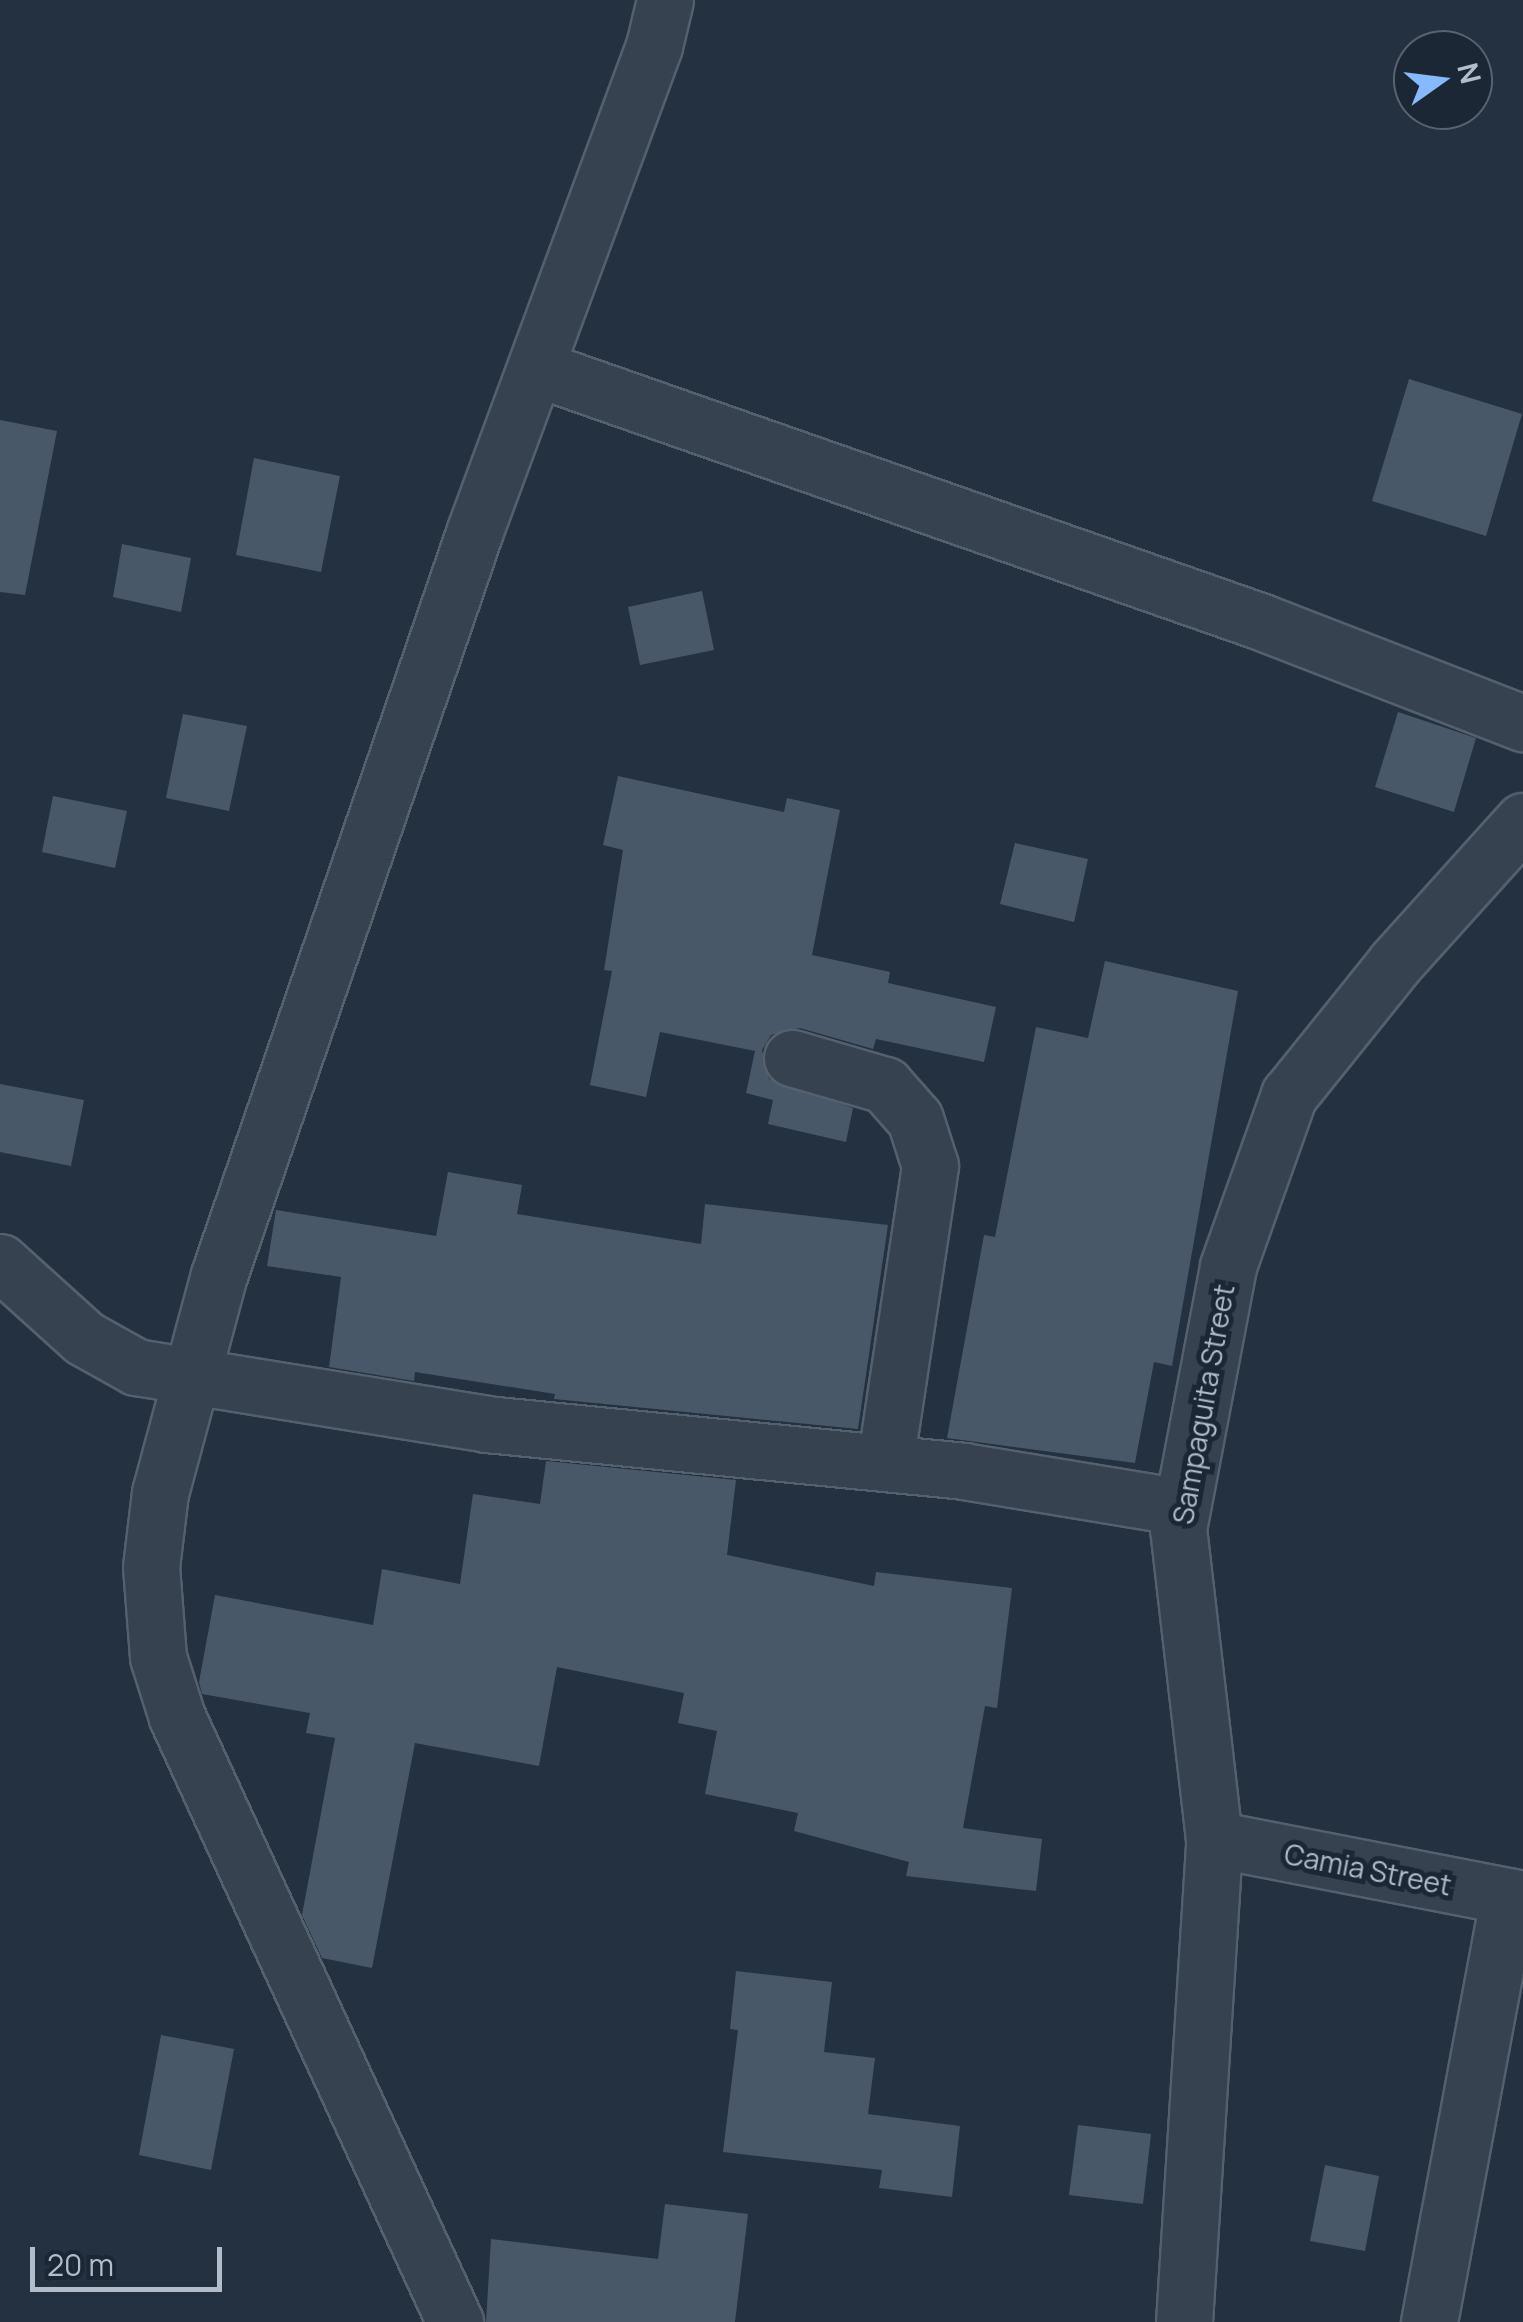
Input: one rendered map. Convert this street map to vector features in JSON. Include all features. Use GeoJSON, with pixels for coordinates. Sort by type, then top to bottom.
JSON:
{"type":"FeatureCollection","features":[{"type":"Feature","properties":{"kind":"street"},"geometry":{"type":"LineString","coordinates":[[454,2322],[177,1716],[158,1658],[151,1567],[160,1493],[219,1275],[536,368],[654,46],[664,0]]}},
{"type":"Feature","properties":{"kind":"street"},"geometry":{"type":"LineString","coordinates":[[536,368],[1262,622],[1523,723]]}},
{"type":"Feature","properties":{"kind":"street","name":"Sampaguita Street"},"geometry":{"type":"LineString","coordinates":[[1184,2322],[1214,1839],[1178,1529],[1228,1266],[1289,1095],[1523,820]]}},
{"type":"Feature","properties":{"kind":"street"},"geometry":{"type":"LineString","coordinates":[[792,1058],[884,1085],[915,1119],[930,1166],[884,1463]]}},
{"type":"Feature","properties":{"kind":"street"},"geometry":{"type":"LineString","coordinates":[[0,1262],[113,1357],[192,1375],[486,1424],[884,1463],[1182,1507]]}},
{"type":"Feature","properties":{"kind":"street","name":"Camia Street"},"geometry":{"type":"LineString","coordinates":[[1214,1839],[1516,1897]]}},
{"type":"Feature","properties":{"kind":"street"},"geometry":{"type":"LineString","coordinates":[[1430,2322],[1516,1897]]}},
{"type":"Feature","properties":{"kind":"building"},"geometry":{"type":"Polygon","coordinates":[[[1409,379],[1522,414],[1486,536],[1372,501],[1409,379]]]}},
{"type":"Feature","properties":{"kind":"building"},"geometry":{"type":"Polygon","coordinates":[[[0,420],[57,431],[25,595],[0,592],[0,420]]]}},
{"type":"Feature","properties":{"kind":"building"},"geometry":{"type":"Polygon","coordinates":[[[254,458],[340,476],[321,572],[236,555],[254,458]]]}},
{"type":"Feature","properties":{"kind":"building"},"geometry":{"type":"Polygon","coordinates":[[[122,544],[191,558],[181,612],[113,597],[122,544]]]}},
{"type":"Feature","properties":{"kind":"building"},"geometry":{"type":"Polygon","coordinates":[[[702,591],[714,650],[640,665],[628,607],[702,591]]]}},
{"type":"Feature","properties":{"kind":"building"},"geometry":{"type":"Polygon","coordinates":[[[1398,712],[1476,738],[1454,812],[1375,787],[1398,712]]]}},
{"type":"Feature","properties":{"kind":"building"},"geometry":{"type":"Polygon","coordinates":[[[183,714],[247,726],[229,811],[166,798],[183,714]]]}},
{"type":"Feature","properties":{"kind":"building"},"geometry":{"type":"Polygon","coordinates":[[[618,776],[784,812],[787,798],[840,810],[812,955],[890,972],[888,983],[996,1007],[984,1062],[876,1039],[873,1049],[800,1028],[771,1035],[762,1050],[769,1079],[853,1108],[846,1142],[768,1124],[773,1100],[746,1093],[755,1051],[660,1032],[646,1097],[590,1085],[612,971],[604,970],[623,850],[603,845],[618,776]]]}},
{"type":"Feature","properties":{"kind":"building"},"geometry":{"type":"Polygon","coordinates":[[[53,796],[127,811],[115,868],[42,852],[53,796]]]}},
{"type":"Feature","properties":{"kind":"building"},"geometry":{"type":"Polygon","coordinates":[[[1015,843],[1088,859],[1074,922],[1000,904],[1015,843]]]}},
{"type":"Feature","properties":{"kind":"building"},"geometry":{"type":"Polygon","coordinates":[[[1105,961],[1238,991],[1172,1366],[1154,1362],[1135,1463],[947,1438],[984,1235],[995,1237],[1036,1027],[1088,1038],[1105,961]]]}},
{"type":"Feature","properties":{"kind":"building"},"geometry":{"type":"Polygon","coordinates":[[[0,1084],[84,1100],[71,1166],[0,1152],[0,1084]]]}},
{"type":"Feature","properties":{"kind":"building"},"geometry":{"type":"Polygon","coordinates":[[[448,1172],[522,1185],[517,1214],[701,1244],[705,1204],[888,1225],[858,1429],[554,1399],[555,1394],[415,1372],[414,1381],[329,1367],[341,1277],[267,1266],[276,1210],[436,1236],[448,1172]]]}},
{"type":"Feature","properties":{"kind":"building"},"geometry":{"type":"Polygon","coordinates":[[[546,1461],[736,1480],[727,1555],[874,1586],[876,1572],[1012,1588],[997,1708],[985,1706],[963,1828],[1042,1839],[1036,1891],[906,1876],[909,1862],[794,1831],[798,1813],[705,1794],[717,1731],[678,1723],[684,1693],[557,1667],[539,1766],[415,1743],[372,1968],[322,1958],[302,1915],[335,1738],[306,1733],[310,1713],[202,1694],[199,1682],[215,1595],[373,1625],[382,1569],[460,1584],[473,1494],[540,1504],[546,1461]]]}},
{"type":"Feature","properties":{"kind":"building"},"geometry":{"type":"Polygon","coordinates":[[[736,1971],[832,1982],[824,2052],[875,2058],[868,2114],[960,2126],[952,2197],[879,2188],[882,2170],[723,2152],[738,2030],[730,2029],[736,1971]]]}},
{"type":"Feature","properties":{"kind":"building"},"geometry":{"type":"Polygon","coordinates":[[[161,2035],[234,2049],[211,2170],[139,2155],[161,2035]]]}},
{"type":"Feature","properties":{"kind":"building"},"geometry":{"type":"Polygon","coordinates":[[[1078,2125],[1151,2134],[1143,2204],[1069,2195],[1078,2125]]]}},
{"type":"Feature","properties":{"kind":"building"},"geometry":{"type":"Polygon","coordinates":[[[1325,2165],[1379,2176],[1365,2251],[1310,2241],[1325,2165]]]}},
{"type":"Feature","properties":{"kind":"building"},"geometry":{"type":"Polygon","coordinates":[[[665,2204],[748,2214],[735,2322],[486,2322],[491,2239],[658,2259],[665,2204]]]}}]}
